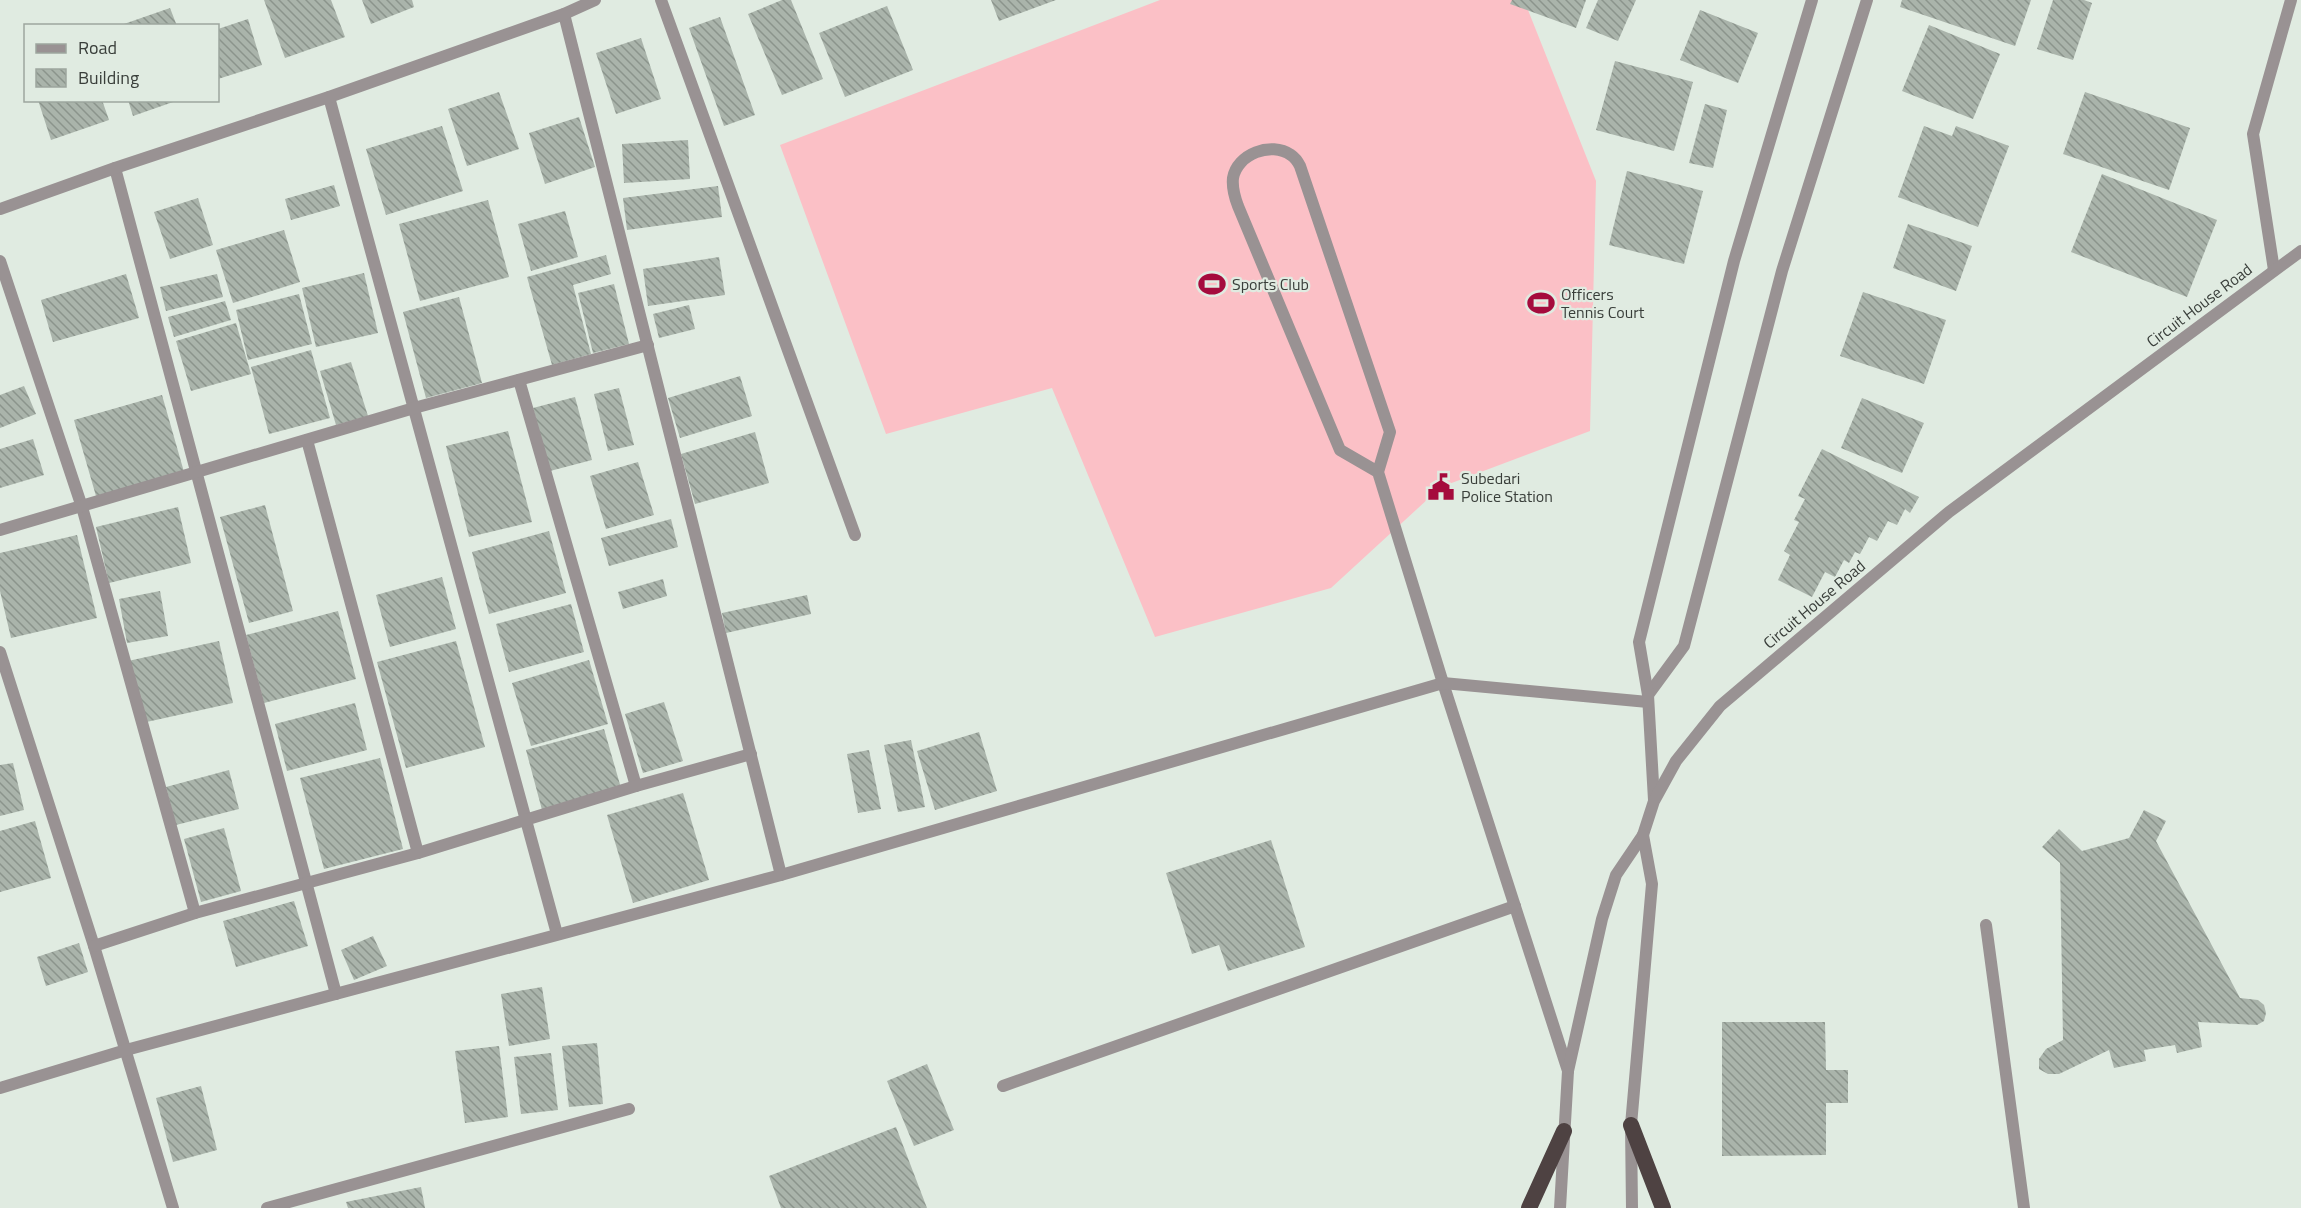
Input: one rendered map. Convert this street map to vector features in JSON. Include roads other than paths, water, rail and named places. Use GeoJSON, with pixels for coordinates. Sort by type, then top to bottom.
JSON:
{"type":"FeatureCollection","features":[{"type":"Feature","properties":{"kind":"highway"},"geometry":{"type":"LineString","coordinates":[[1631,1125],[1663,1208]]}},
{"type":"Feature","properties":{"kind":"highway"},"geometry":{"type":"LineString","coordinates":[[1529,1208],[1564,1131]]}},
{"type":"Feature","properties":{"kind":"street"},"geometry":{"type":"LineString","coordinates":[[0,209],[329,97],[564,14],[595,0]]}},
{"type":"Feature","properties":{"kind":"street"},"geometry":{"type":"LineString","coordinates":[[661,0],[855,535]]}},
{"type":"Feature","properties":{"kind":"street"},"geometry":{"type":"LineString","coordinates":[[1654,801],[1648,698],[1639,642],[1734,261],[1812,0]]}},
{"type":"Feature","properties":{"kind":"street"},"geometry":{"type":"LineString","coordinates":[[1648,698],[1684,646],[1782,271],[1867,0]]}},
{"type":"Feature","properties":{"kind":"street"},"geometry":{"type":"LineString","coordinates":[[2274,270],[2253,134],[2291,0]]}},
{"type":"Feature","properties":{"kind":"street"},"geometry":{"type":"LineString","coordinates":[[564,14],[781,874]]}},
{"type":"Feature","properties":{"kind":"street"},"geometry":{"type":"LineString","coordinates":[[329,97],[557,934]]}},
{"type":"Feature","properties":{"kind":"street"},"geometry":{"type":"LineString","coordinates":[[1378,472],[1340,450],[1242,217],[1234,193],[1233,178],[1237,165],[1248,155],[1264,150],[1279,150],[1291,155],[1300,166],[1390,432],[1378,472],[1443,683],[1568,1071]]}},
{"type":"Feature","properties":{"kind":"street"},"geometry":{"type":"LineString","coordinates":[[115,168],[336,994]]}},
{"type":"Feature","properties":{"kind":"street","name":"Circuit House Road"},"geometry":{"type":"LineString","coordinates":[[1560,1208],[1568,1071],[1602,919],[1616,875],[1643,835],[1654,801],[1676,760],[1720,706],[1949,512],[2301,251]]}},
{"type":"Feature","properties":{"kind":"street"},"geometry":{"type":"LineString","coordinates":[[0,261],[82,507],[195,913]]}},
{"type":"Feature","properties":{"kind":"street"},"geometry":{"type":"LineString","coordinates":[[0,530],[414,408],[648,345]]}},
{"type":"Feature","properties":{"kind":"street"},"geometry":{"type":"LineString","coordinates":[[519,380],[636,786]]}},
{"type":"Feature","properties":{"kind":"street"},"geometry":{"type":"LineString","coordinates":[[307,440],[418,853]]}},
{"type":"Feature","properties":{"kind":"street"},"geometry":{"type":"LineString","coordinates":[[0,652],[94,946],[173,1208]]}},
{"type":"Feature","properties":{"kind":"street"},"geometry":{"type":"LineString","coordinates":[[0,1088],[126,1050],[781,874],[1443,683],[1648,698]]}},
{"type":"Feature","properties":{"kind":"street"},"geometry":{"type":"LineString","coordinates":[[94,946],[195,913],[306,881],[418,853],[636,786],[751,754]]}},
{"type":"Feature","properties":{"kind":"street"},"geometry":{"type":"LineString","coordinates":[[1632,1208],[1631,1125],[1652,884],[1643,835]]}},
{"type":"Feature","properties":{"kind":"street"},"geometry":{"type":"LineString","coordinates":[[1003,1086],[1515,906]]}},
{"type":"Feature","properties":{"kind":"street"},"geometry":{"type":"LineString","coordinates":[[1986,925],[2024,1208]]}},
{"type":"Feature","properties":{"kind":"street"},"geometry":{"type":"LineString","coordinates":[[267,1208],[629,1108]]}},
{"type":"Feature","properties":{"kind":"place","name":"Sports Club"},"geometry":{"type":"Point","coordinates":[1212,284]}},
{"type":"Feature","properties":{"kind":"place","name":"Officers Tennis Court"},"geometry":{"type":"Point","coordinates":[1541,303]}},
{"type":"Feature","properties":{"kind":"place","name":"Subedari Police Station"},"geometry":{"type":"Point","coordinates":[1441,487]}}]}
